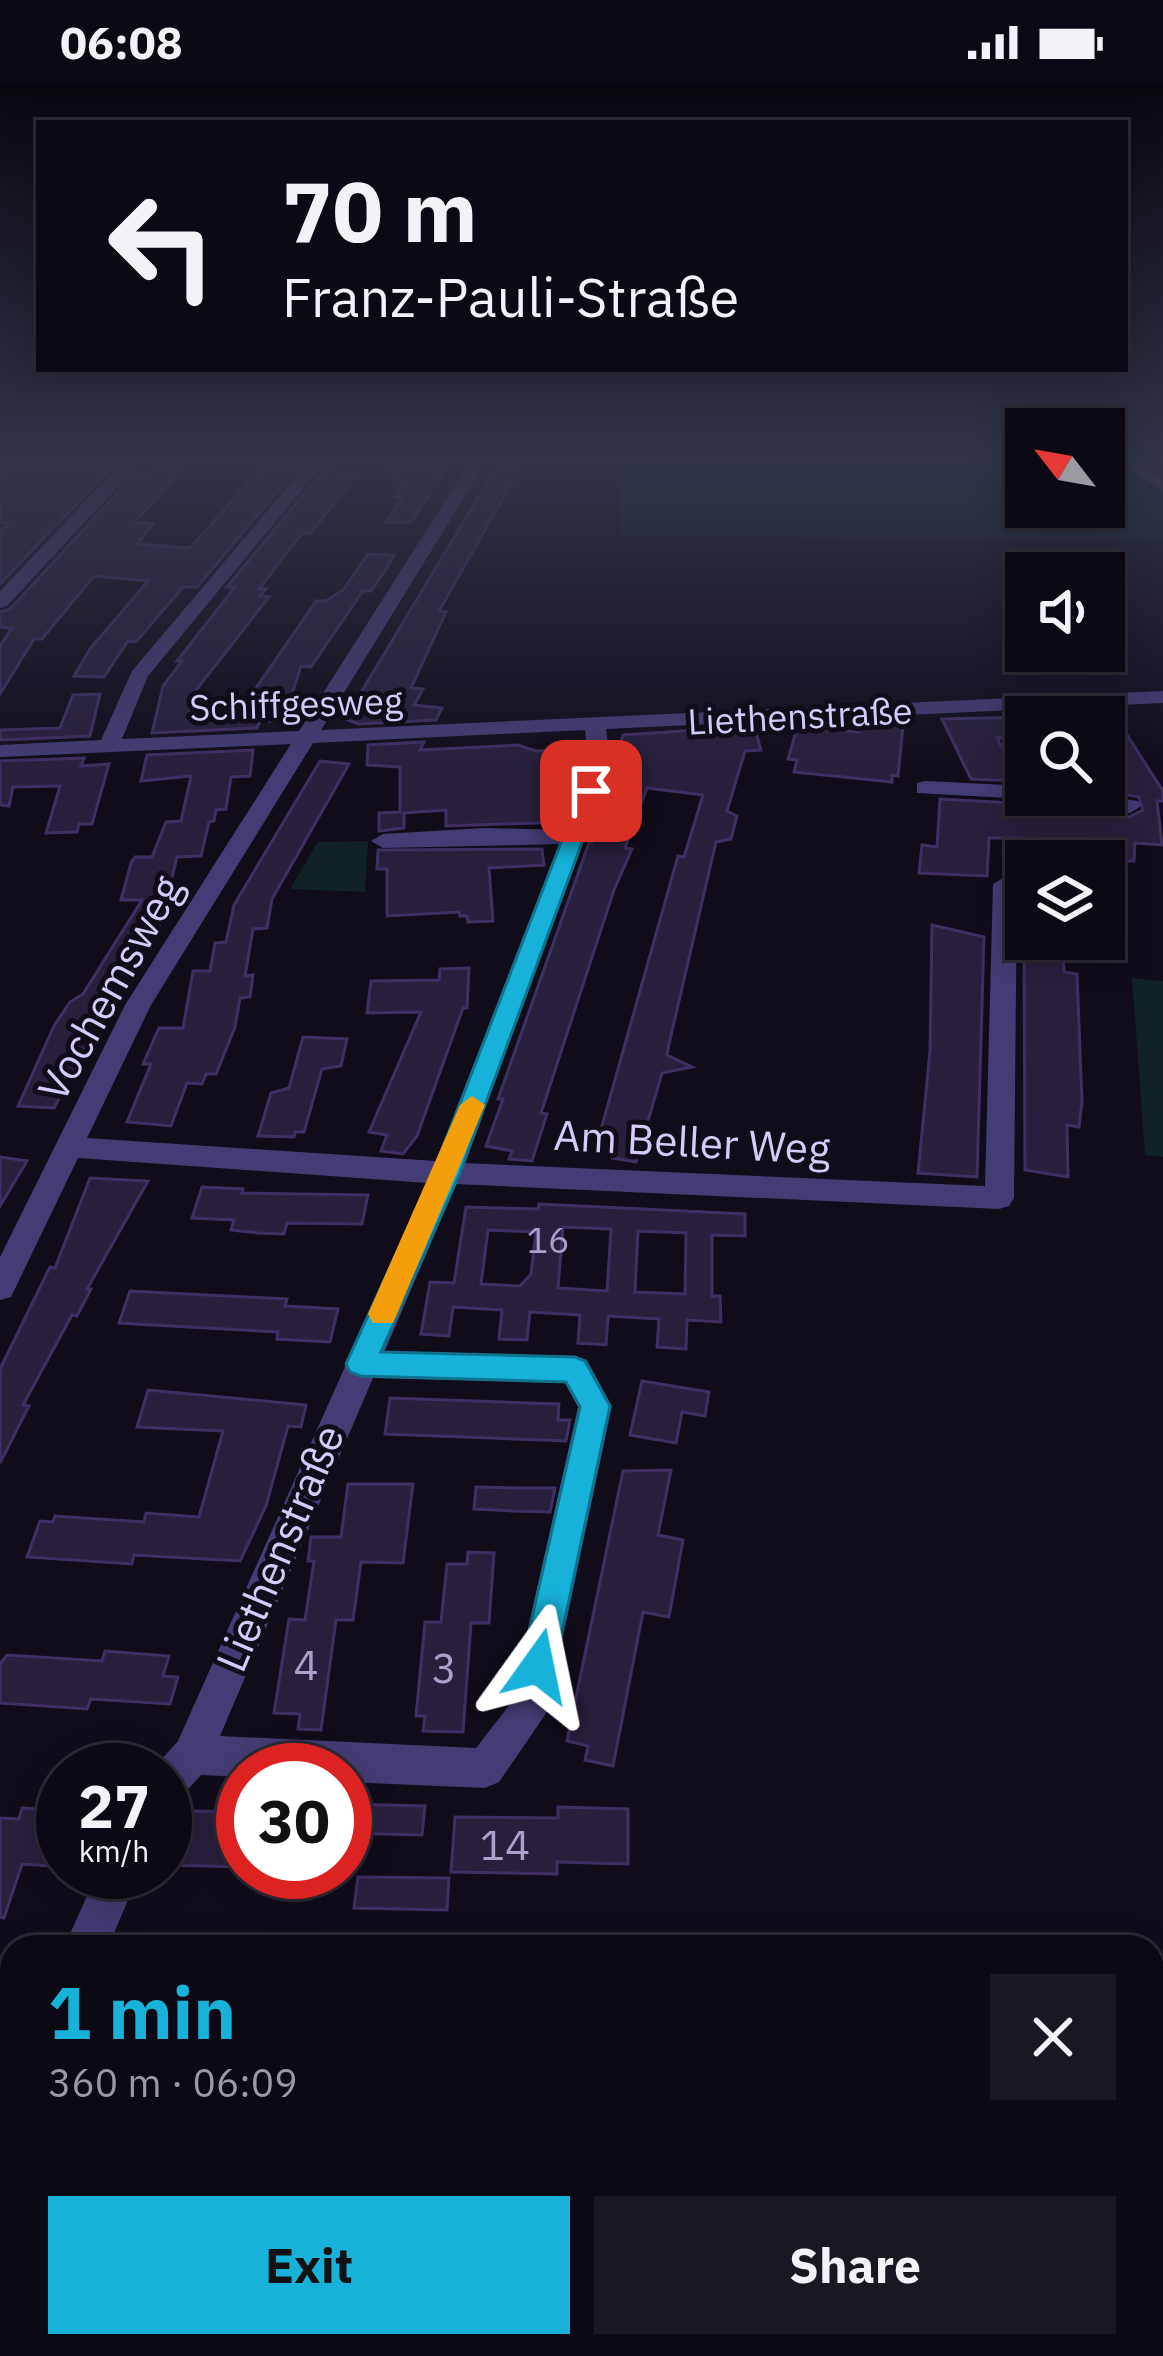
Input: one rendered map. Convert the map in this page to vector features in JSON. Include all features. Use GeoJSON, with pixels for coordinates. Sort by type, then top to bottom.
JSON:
{"type":"FeatureCollection","features":[{"type":"Feature","properties":{"kind":"street"},"geometry":{"type":"LineString","coordinates":[[0,602],[37,563]]}},
{"type":"Feature","properties":{"kind":"street"},"geometry":{"type":"LineString","coordinates":[[109,745],[139,675],[233,563]]}},
{"type":"Feature","properties":{"kind":"street","name":"Vochemsweg"},"geometry":{"type":"LineString","coordinates":[[0,1288],[138,1005],[414,563]]}},
{"type":"Feature","properties":{"kind":"street","name":"Liethenstraße"},"geometry":{"type":"LineString","coordinates":[[1125,701],[1163,697]]}},
{"type":"Feature","properties":{"kind":"street","name":"Liethenstraße"},"geometry":{"type":"LineString","coordinates":[[192,1755],[446,1173],[599,768],[595,727],[1005,712]]}},
{"type":"Feature","properties":{"kind":"street","name":"Schiffgesweg"},"geometry":{"type":"LineString","coordinates":[[0,751],[304,735],[595,727]]}},
{"type":"Feature","properties":{"kind":"street","name":"Liethenstraße"},"geometry":{"type":"LineString","coordinates":[[925,788],[1005,793]]}},
{"type":"Feature","properties":{"kind":"street","name":"Liethenstraße"},"geometry":{"type":"LineString","coordinates":[[1125,805],[1130,806]]}},
{"type":"Feature","properties":{"kind":"street"},"geometry":{"type":"LineString","coordinates":[[383,841],[482,835],[574,837]]}},
{"type":"Feature","properties":{"kind":"street","name":"Am Beller Weg"},"geometry":{"type":"LineString","coordinates":[[68,1147],[446,1173],[999,1198],[1005,884]]}},
{"type":"Feature","properties":{"kind":"street"},"geometry":{"type":"LineString","coordinates":[[192,1755],[485,1768],[528,1712],[595,1406],[575,1370],[361,1364]]}},
{"type":"Feature","properties":{"kind":"street"},"geometry":{"type":"LineString","coordinates":[[91,1935],[107,1899]]}},
{"type":"Feature","properties":{"kind":"shaded area"},"geometry":{"type":"Polygon","coordinates":[[[368,841],[365,892],[290,889],[318,842],[368,841]]]}},
{"type":"Feature","properties":{"kind":"shaded area"},"geometry":{"type":"Polygon","coordinates":[[[1132,978],[1163,981],[1163,1157],[1145,1155],[1132,978]]]}},
{"type":"Feature","properties":{"kind":"building"},"geometry":{"type":"Polygon","coordinates":[[[0,563],[20,563],[0,584],[0,563]]]}},
{"type":"Feature","properties":{"kind":"building"},"geometry":{"type":"Polygon","coordinates":[[[53,563],[217,563],[197,587],[183,587],[136,642],[128,641],[104,677],[74,676],[90,649],[148,581],[94,576],[42,639],[34,639],[0,694],[0,646],[12,628],[0,627],[0,612],[10,609],[53,563]]]}},
{"type":"Feature","properties":{"kind":"building"},"geometry":{"type":"Polygon","coordinates":[[[247,563],[279,563],[259,589],[266,589],[260,596],[269,597],[196,690],[188,719],[234,720],[316,601],[326,601],[343,590],[362,563],[390,563],[371,591],[363,591],[311,667],[301,666],[290,700],[274,721],[260,721],[257,728],[152,733],[163,686],[235,587],[227,587],[247,563]]]}},
{"type":"Feature","properties":{"kind":"building"},"geometry":{"type":"Polygon","coordinates":[[[439,563],[466,563],[439,611],[446,612],[411,688],[423,689],[414,705],[442,708],[436,720],[359,724],[345,719],[439,563]]]}},
{"type":"Feature","properties":{"kind":"building"},"geometry":{"type":"Polygon","coordinates":[[[100,694],[90,736],[0,740],[0,730],[60,728],[73,695],[100,694]]]}},
{"type":"Feature","properties":{"kind":"building"},"geometry":{"type":"Polygon","coordinates":[[[1005,718],[1005,738],[997,738],[1005,754],[1005,780],[971,779],[942,719],[1005,718]]]}},
{"type":"Feature","properties":{"kind":"building"},"geometry":{"type":"Polygon","coordinates":[[[861,725],[903,726],[898,776],[892,775],[892,782],[794,772],[797,760],[788,759],[797,728],[860,732],[861,725]]]}},
{"type":"Feature","properties":{"kind":"building"},"geometry":{"type":"Polygon","coordinates":[[[755,729],[761,750],[745,751],[727,811],[737,816],[731,839],[716,842],[669,1044],[667,1055],[692,1067],[662,1073],[636,1162],[613,1158],[615,1150],[596,1147],[678,856],[684,857],[703,795],[647,788],[625,848],[632,849],[614,890],[541,1113],[547,1114],[532,1161],[509,1159],[512,1151],[486,1146],[503,1099],[498,1099],[591,837],[592,841],[623,735],[755,729]]]}},
{"type":"Feature","properties":{"kind":"building"},"geometry":{"type":"Polygon","coordinates":[[[1125,732],[1163,791],[1163,801],[1157,801],[1162,845],[1135,843],[1134,861],[1125,861],[1125,840],[989,838],[987,876],[919,873],[922,845],[937,847],[940,799],[1005,803],[1005,816],[1129,817],[1143,810],[1139,797],[1125,795],[1125,732]]]}},
{"type":"Feature","properties":{"kind":"building"},"geometry":{"type":"Polygon","coordinates":[[[424,742],[420,750],[518,745],[536,751],[569,750],[570,757],[578,757],[581,775],[563,822],[446,826],[446,810],[404,813],[404,828],[379,831],[379,813],[400,812],[400,767],[367,765],[368,745],[424,742]]]}},
{"type":"Feature","properties":{"kind":"building"},"geometry":{"type":"Polygon","coordinates":[[[253,750],[250,776],[231,777],[226,809],[216,810],[214,821],[209,822],[201,856],[177,857],[167,899],[176,898],[125,982],[121,980],[54,1108],[18,1106],[54,1026],[70,1002],[83,994],[142,900],[121,900],[131,863],[135,857],[152,857],[166,822],[181,821],[191,776],[141,781],[147,755],[253,750]]]}},
{"type":"Feature","properties":{"kind":"building"},"geometry":{"type":"Polygon","coordinates":[[[84,758],[81,766],[109,764],[92,824],[79,824],[77,832],[46,833],[60,786],[13,787],[9,806],[0,805],[0,761],[84,758]]]}},
{"type":"Feature","properties":{"kind":"building"},"geometry":{"type":"Polygon","coordinates":[[[320,761],[349,764],[272,899],[267,928],[253,929],[245,976],[253,975],[250,997],[240,998],[235,1027],[216,1074],[206,1074],[202,1084],[187,1083],[171,1126],[127,1122],[151,1064],[143,1064],[159,1028],[183,1028],[193,971],[210,971],[215,943],[226,942],[234,905],[320,761]]]}},
{"type":"Feature","properties":{"kind":"building"},"geometry":{"type":"Polygon","coordinates":[[[542,849],[544,865],[489,868],[493,921],[468,922],[459,912],[387,916],[387,869],[377,869],[378,850],[542,849]]]}},
{"type":"Feature","properties":{"kind":"building"},"geometry":{"type":"Polygon","coordinates":[[[932,925],[984,937],[977,1177],[918,1173],[930,1051],[932,925]]]}},
{"type":"Feature","properties":{"kind":"building"},"geometry":{"type":"Polygon","coordinates":[[[1024,960],[1063,960],[1064,972],[1077,974],[1079,1127],[1067,1125],[1068,1177],[1025,1170],[1024,960]]]}},
{"type":"Feature","properties":{"kind":"building"},"geometry":{"type":"Polygon","coordinates":[[[469,968],[467,1008],[463,1008],[417,1136],[403,1154],[381,1151],[387,1135],[369,1132],[421,1012],[367,1013],[371,981],[439,980],[440,969],[469,968]]]}},
{"type":"Feature","properties":{"kind":"building"},"geometry":{"type":"Polygon","coordinates":[[[303,1037],[347,1039],[341,1066],[322,1069],[304,1132],[295,1132],[294,1137],[258,1136],[271,1093],[289,1088],[303,1037]]]}},
{"type":"Feature","properties":{"kind":"building"},"geometry":{"type":"Polygon","coordinates":[[[0,1157],[27,1161],[0,1206],[0,1157]]]}},
{"type":"Feature","properties":{"kind":"building"},"geometry":{"type":"Polygon","coordinates":[[[90,1178],[148,1181],[87,1289],[91,1289],[77,1316],[72,1315],[23,1405],[29,1406],[0,1463],[0,1369],[50,1267],[55,1268],[90,1178]]]}},
{"type":"Feature","properties":{"kind":"building"},"geometry":{"type":"Polygon","coordinates":[[[202,1187],[243,1189],[242,1193],[368,1195],[362,1224],[287,1223],[284,1234],[258,1233],[231,1230],[234,1220],[192,1218],[202,1187]]]}},
{"type":"Feature","properties":{"kind":"building"},"geometry":{"type":"Polygon","coordinates":[[[539,1204],[745,1214],[745,1236],[712,1235],[712,1296],[720,1296],[721,1322],[687,1320],[686,1349],[657,1347],[659,1319],[608,1316],[606,1345],[578,1343],[580,1315],[530,1312],[527,1340],[499,1339],[502,1310],[453,1307],[449,1336],[421,1334],[430,1282],[454,1283],[466,1207],[538,1209],[539,1204]],[[563,1227],[558,1288],[607,1291],[611,1229],[563,1227]],[[488,1230],[481,1284],[520,1286],[531,1274],[536,1232],[488,1230]],[[638,1231],[635,1292],[685,1294],[686,1233],[638,1231]]]}},
{"type":"Feature","properties":{"kind":"building"},"geometry":{"type":"Polygon","coordinates":[[[130,1291],[287,1299],[285,1306],[338,1309],[330,1342],[277,1339],[278,1332],[119,1323],[130,1291]]]}},
{"type":"Feature","properties":{"kind":"building"},"geometry":{"type":"Polygon","coordinates":[[[642,1381],[709,1392],[705,1416],[682,1412],[676,1443],[630,1435],[642,1381]]]}},
{"type":"Feature","properties":{"kind":"building"},"geometry":{"type":"Polygon","coordinates":[[[148,1390],[306,1405],[301,1427],[288,1426],[266,1506],[240,1561],[134,1555],[132,1564],[27,1557],[40,1521],[53,1522],[55,1516],[144,1522],[146,1513],[199,1517],[223,1431],[137,1427],[148,1390]]]}},
{"type":"Feature","properties":{"kind":"building"},"geometry":{"type":"Polygon","coordinates":[[[390,1398],[559,1404],[558,1420],[570,1420],[566,1441],[385,1434],[390,1398]]]}},
{"type":"Feature","properties":{"kind":"building"},"geometry":{"type":"Polygon","coordinates":[[[671,1470],[658,1535],[683,1540],[669,1617],[643,1612],[613,1766],[585,1760],[588,1746],[567,1741],[623,1471],[671,1470]]]}},
{"type":"Feature","properties":{"kind":"building"},"geometry":{"type":"Polygon","coordinates":[[[348,1484],[413,1484],[403,1563],[361,1562],[353,1620],[336,1620],[321,1730],[298,1729],[300,1714],[274,1713],[289,1619],[305,1620],[314,1561],[308,1561],[311,1537],[341,1537],[348,1484]]]}},
{"type":"Feature","properties":{"kind":"building"},"geometry":{"type":"Polygon","coordinates":[[[476,1487],[555,1488],[550,1512],[474,1509],[476,1487]]]}},
{"type":"Feature","properties":{"kind":"building"},"geometry":{"type":"Polygon","coordinates":[[[468,1552],[494,1553],[489,1623],[471,1623],[463,1732],[423,1731],[425,1716],[416,1716],[425,1622],[441,1622],[447,1564],[467,1564],[468,1552]]]}},
{"type":"Feature","properties":{"kind":"building"},"geometry":{"type":"Polygon","coordinates":[[[105,1651],[169,1656],[163,1676],[178,1677],[170,1704],[91,1699],[87,1709],[0,1703],[0,1664],[7,1655],[102,1661],[105,1651]]]}},
{"type":"Feature","properties":{"kind":"building"},"geometry":{"type":"Polygon","coordinates":[[[372,1805],[425,1806],[422,1835],[372,1834],[372,1805]]]}},
{"type":"Feature","properties":{"kind":"building"},"geometry":{"type":"Polygon","coordinates":[[[558,1807],[628,1809],[628,1864],[557,1862],[557,1874],[451,1872],[455,1817],[558,1818],[558,1807]]]}},
{"type":"Feature","properties":{"kind":"building"},"geometry":{"type":"Polygon","coordinates":[[[22,1808],[36,1809],[36,1865],[22,1864],[4,1918],[0,1917],[0,1818],[19,1819],[22,1808]]]}},
{"type":"Feature","properties":{"kind":"building"},"geometry":{"type":"Polygon","coordinates":[[[193,1811],[216,1811],[216,1866],[192,1866],[193,1811]]]}},
{"type":"Feature","properties":{"kind":"building"},"geometry":{"type":"Polygon","coordinates":[[[372,1877],[449,1878],[447,1910],[354,1908],[355,1899],[372,1899],[372,1877]]]}},
{"type":"Feature","properties":{"kind":"slow traffic"},"geometry":{"type":"LineString","coordinates":[[383,1314],[472,1105]]}},
{"type":"Feature","properties":{"kind":"route"},"geometry":{"type":"LineString","coordinates":[[538,1666],[595,1406],[575,1370],[361,1364],[446,1173],[546,920],[591,791]]}}]}
